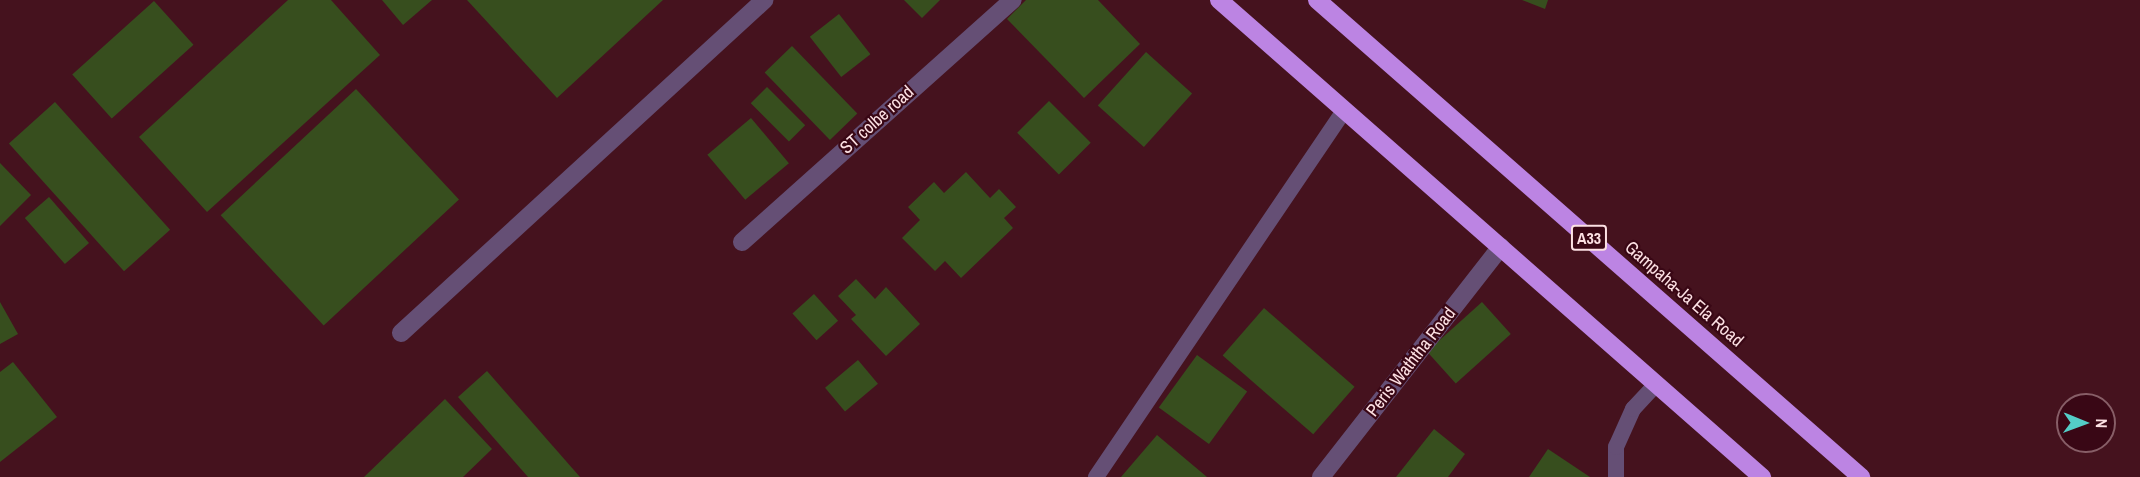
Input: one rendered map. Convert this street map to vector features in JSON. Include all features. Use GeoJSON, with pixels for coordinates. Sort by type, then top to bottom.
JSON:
{"type":"FeatureCollection","features":[{"type":"Feature","properties":{"kind":"highway"},"geometry":{"type":"LineString","coordinates":[[1219,0],[1342,113],[1501,247],[1762,477]]}},
{"type":"Feature","properties":{"kind":"highway","name":"Gampaha-Ja Ela Road"},"geometry":{"type":"LineString","coordinates":[[1317,0],[1861,477]]}},
{"type":"Feature","properties":{"kind":"street"},"geometry":{"type":"LineString","coordinates":[[401,333],[765,0]]}},
{"type":"Feature","properties":{"kind":"street","name":"ST colbe road"},"geometry":{"type":"LineString","coordinates":[[742,242],[1013,0]]}},
{"type":"Feature","properties":{"kind":"street","name":"Peris Waththa Road"},"geometry":{"type":"LineString","coordinates":[[1321,477],[1501,247]]}},
{"type":"Feature","properties":{"kind":"lane"},"geometry":{"type":"LineString","coordinates":[[1096,477],[1342,113]]}},
{"type":"Feature","properties":{"kind":"lane"},"geometry":{"type":"LineString","coordinates":[[1616,477],[1616,447],[1633,409],[1656,384]]}},
{"type":"Feature","properties":{"kind":"building"},"geometry":{"type":"Polygon","coordinates":[[[288,0],[331,0],[380,55],[207,212],[139,137],[288,0]]]}},
{"type":"Feature","properties":{"kind":"building"},"geometry":{"type":"Polygon","coordinates":[[[382,0],[432,0],[403,25],[382,0]]]}},
{"type":"Feature","properties":{"kind":"building"},"geometry":{"type":"Polygon","coordinates":[[[467,0],[663,0],[557,98],[467,0]]]}},
{"type":"Feature","properties":{"kind":"building"},"geometry":{"type":"Polygon","coordinates":[[[904,0],[940,0],[922,18],[904,0]]]}},
{"type":"Feature","properties":{"kind":"building"},"geometry":{"type":"Polygon","coordinates":[[[1026,0],[1098,0],[1140,44],[1084,98],[1007,19],[1026,0]]]}},
{"type":"Feature","properties":{"kind":"building"},"geometry":{"type":"Polygon","coordinates":[[[1522,0],[1548,0],[1545,9],[1522,0]]]}},
{"type":"Feature","properties":{"kind":"building"},"geometry":{"type":"Polygon","coordinates":[[[154,1],[193,45],[112,118],[72,75],[154,1]]]}},
{"type":"Feature","properties":{"kind":"building"},"geometry":{"type":"Polygon","coordinates":[[[839,14],[870,54],[841,77],[810,37],[839,14]]]}},
{"type":"Feature","properties":{"kind":"building"},"geometry":{"type":"Polygon","coordinates":[[[792,46],[857,114],[830,140],[765,72],[792,46]]]}},
{"type":"Feature","properties":{"kind":"building"},"geometry":{"type":"Polygon","coordinates":[[[1146,52],[1192,93],[1144,147],[1098,106],[1146,52]]]}},
{"type":"Feature","properties":{"kind":"building"},"geometry":{"type":"Polygon","coordinates":[[[767,87],[805,125],[789,141],[751,103],[767,87]]]}},
{"type":"Feature","properties":{"kind":"building"},"geometry":{"type":"Polygon","coordinates":[[[356,89],[459,199],[324,326],[221,215],[356,89]]]}},
{"type":"Feature","properties":{"kind":"building"},"geometry":{"type":"Polygon","coordinates":[[[1049,101],[1091,143],[1059,175],[1017,133],[1049,101]]]}},
{"type":"Feature","properties":{"kind":"building"},"geometry":{"type":"Polygon","coordinates":[[[55,102],[170,230],[124,271],[9,143],[55,102]]]}},
{"type":"Feature","properties":{"kind":"building"},"geometry":{"type":"Polygon","coordinates":[[[751,118],[789,163],[745,200],[707,155],[751,118]]]}},
{"type":"Feature","properties":{"kind":"building"},"geometry":{"type":"Polygon","coordinates":[[[0,163],[31,195],[0,226],[0,163]]]}},
{"type":"Feature","properties":{"kind":"building"},"geometry":{"type":"Polygon","coordinates":[[[966,172],[990,198],[999,189],[1016,207],[1004,218],[1013,228],[961,278],[945,261],[935,271],[902,238],[920,220],[908,207],[934,182],[944,193],[966,172]]]}},
{"type":"Feature","properties":{"kind":"building"},"geometry":{"type":"Polygon","coordinates":[[[49,197],[89,243],[65,264],[25,218],[49,197]]]}},
{"type":"Feature","properties":{"kind":"building"},"geometry":{"type":"Polygon","coordinates":[[[856,279],[875,299],[886,287],[920,324],[886,356],[851,319],[856,315],[838,296],[856,279]]]}},
{"type":"Feature","properties":{"kind":"building"},"geometry":{"type":"Polygon","coordinates":[[[814,294],[838,321],[817,340],[792,313],[814,294]]]}},
{"type":"Feature","properties":{"kind":"building"},"geometry":{"type":"Polygon","coordinates":[[[0,302],[18,334],[0,344],[0,302]]]}},
{"type":"Feature","properties":{"kind":"building"},"geometry":{"type":"Polygon","coordinates":[[[1482,302],[1511,334],[1456,383],[1427,352],[1482,302]]]}},
{"type":"Feature","properties":{"kind":"building"},"geometry":{"type":"Polygon","coordinates":[[[1264,308],[1355,387],[1313,434],[1223,356],[1264,308]]]}},
{"type":"Feature","properties":{"kind":"building"},"geometry":{"type":"Polygon","coordinates":[[[1197,355],[1247,391],[1209,444],[1159,408],[1197,355]]]}},
{"type":"Feature","properties":{"kind":"building"},"geometry":{"type":"Polygon","coordinates":[[[858,360],[878,384],[845,411],[825,388],[858,360]]]}},
{"type":"Feature","properties":{"kind":"building"},"geometry":{"type":"Polygon","coordinates":[[[13,362],[57,417],[0,462],[0,372],[13,362]]]}},
{"type":"Feature","properties":{"kind":"building"},"geometry":{"type":"Polygon","coordinates":[[[487,371],[580,477],[528,477],[458,397],[487,371]]]}},
{"type":"Feature","properties":{"kind":"building"},"geometry":{"type":"Polygon","coordinates":[[[445,399],[492,449],[463,477],[364,477],[445,399]]]}},
{"type":"Feature","properties":{"kind":"building"},"geometry":{"type":"Polygon","coordinates":[[[1434,429],[1465,454],[1448,477],[1396,477],[1434,429]]]}},
{"type":"Feature","properties":{"kind":"building"},"geometry":{"type":"Polygon","coordinates":[[[1157,435],[1207,477],[1121,477],[1157,435]]]}},
{"type":"Feature","properties":{"kind":"building"},"geometry":{"type":"Polygon","coordinates":[[[1548,449],[1590,477],[1529,477],[1548,449]]]}}]}
